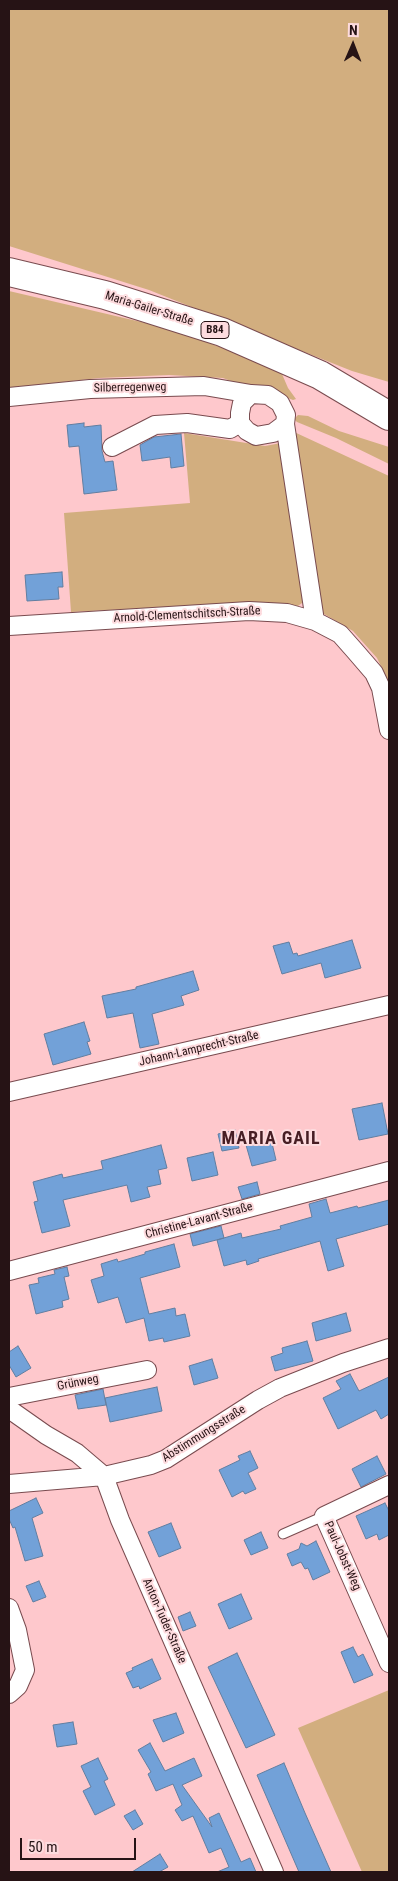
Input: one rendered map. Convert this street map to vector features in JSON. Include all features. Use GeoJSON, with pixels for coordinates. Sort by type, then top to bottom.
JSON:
{"type":"FeatureCollection","features":[{"type":"Feature","properties":{"kind":"main road","name":"Maria-Gailer-Straße"},"geometry":{"type":"LineString","coordinates":[[9,272],[105,295],[222,332],[320,375],[389,416]]}},
{"type":"Feature","properties":{"kind":"street","name":"Silberregenweg"},"geometry":{"type":"LineString","coordinates":[[9,397],[90,389],[204,386],[268,395],[280,403],[286,415],[285,424],[315,621]]}},
{"type":"Feature","properties":{"kind":"street"},"geometry":{"type":"LineString","coordinates":[[251,394],[242,404],[240,423],[247,431],[256,436],[273,433],[285,424]]}},
{"type":"Feature","properties":{"kind":"street"},"geometry":{"type":"LineString","coordinates":[[112,447],[155,425],[186,423],[230,429],[240,423]]}},
{"type":"Feature","properties":{"kind":"street","name":"Arnold-Clementschitsch-Straße"},"geometry":{"type":"LineString","coordinates":[[9,626],[249,610],[286,613],[315,621],[340,634],[374,673],[381,688],[389,730]]}},
{"type":"Feature","properties":{"kind":"street","name":"Johann-Lamprecht-Straße"},"geometry":{"type":"LineString","coordinates":[[9,1092],[389,1006]]}},
{"type":"Feature","properties":{"kind":"street","name":"Christine-Lavant-Straße"},"geometry":{"type":"LineString","coordinates":[[9,1271],[389,1171]]}},
{"type":"Feature","properties":{"kind":"street","name":"Abstimmungsstraße"},"geometry":{"type":"LineString","coordinates":[[9,1484],[104,1476],[151,1465],[166,1459],[280,1388],[343,1363],[389,1348]]}},
{"type":"Feature","properties":{"kind":"street","name":"Grünweg"},"geometry":{"type":"LineString","coordinates":[[9,1397],[147,1370]]}},
{"type":"Feature","properties":{"kind":"street","name":"Anton-Tuder-Straße"},"geometry":{"type":"LineString","coordinates":[[9,1409],[46,1435],[77,1453],[104,1476],[120,1520],[274,1872]]}},
{"type":"Feature","properties":{"kind":"street","name":"Paul-Jobst-Weg"},"geometry":{"type":"LineString","coordinates":[[389,1485],[324,1516],[389,1663]]}},
{"type":"Feature","properties":{"kind":"street"},"geometry":{"type":"LineString","coordinates":[[9,1608],[17,1630],[25,1670],[18,1686],[9,1694]]}},
{"type":"Feature","properties":{"kind":"lane"},"geometry":{"type":"LineString","coordinates":[[282,1534],[324,1516]]}},
{"type":"Feature","properties":{"kind":"shaded area"},"geometry":{"type":"Polygon","coordinates":[[[9,9],[389,9],[389,382],[352,371],[149,290],[9,246],[9,9]]]}},
{"type":"Feature","properties":{"kind":"shaded area"},"geometry":{"type":"Polygon","coordinates":[[[9,291],[154,325],[241,355],[282,374],[288,388],[296,399],[293,400],[272,392],[259,392],[223,378],[169,375],[99,378],[9,388],[9,291]]]}},
{"type":"Feature","properties":{"kind":"shaded area"},"geometry":{"type":"Polygon","coordinates":[[[298,415],[308,416],[339,431],[389,447],[389,464],[336,438],[297,422],[294,419],[298,415]]]}},
{"type":"Feature","properties":{"kind":"shaded area"},"geometry":{"type":"Polygon","coordinates":[[[292,431],[389,476],[389,683],[377,658],[353,631],[319,611],[292,431]]]}},
{"type":"Feature","properties":{"kind":"shaded area"},"geometry":{"type":"Polygon","coordinates":[[[184,433],[265,446],[281,443],[306,600],[298,606],[264,602],[71,612],[64,513],[190,503],[184,433]]]}},
{"type":"Feature","properties":{"kind":"shaded area"},"geometry":{"type":"Polygon","coordinates":[[[389,1690],[389,1872],[362,1872],[298,1728],[389,1690]]]}},
{"type":"Feature","properties":{"kind":"building"},"geometry":{"type":"Polygon","coordinates":[[[84,423],[84,427],[101,425],[102,451],[105,462],[113,461],[117,490],[84,494],[79,446],[69,447],[67,425],[84,423]]]}},
{"type":"Feature","properties":{"kind":"building"},"geometry":{"type":"Polygon","coordinates":[[[181,434],[184,466],[171,468],[170,457],[142,461],[140,445],[154,437],[181,434]]]}},
{"type":"Feature","properties":{"kind":"building"},"geometry":{"type":"Polygon","coordinates":[[[62,572],[63,587],[58,587],[59,599],[27,601],[25,575],[62,572]]]}},
{"type":"Feature","properties":{"kind":"building"},"geometry":{"type":"Polygon","coordinates":[[[352,940],[361,968],[325,978],[321,963],[282,974],[273,946],[289,942],[293,954],[297,953],[298,956],[352,940]]]}},
{"type":"Feature","properties":{"kind":"building"},"geometry":{"type":"Polygon","coordinates":[[[193,971],[199,990],[181,996],[184,1005],[152,1014],[159,1044],[140,1048],[133,1013],[107,1018],[102,996],[136,989],[136,987],[193,971]]]}},
{"type":"Feature","properties":{"kind":"building"},"geometry":{"type":"Polygon","coordinates":[[[84,1022],[90,1041],[87,1042],[91,1054],[53,1065],[44,1034],[84,1022]]]}},
{"type":"Feature","properties":{"kind":"building"},"geometry":{"type":"Polygon","coordinates":[[[382,1103],[388,1134],[359,1140],[352,1109],[382,1103]]]}},
{"type":"Feature","properties":{"kind":"building"},"geometry":{"type":"Polygon","coordinates":[[[235,1130],[239,1148],[222,1151],[218,1134],[235,1130]]]}},
{"type":"Feature","properties":{"kind":"building"},"geometry":{"type":"Polygon","coordinates":[[[271,1139],[276,1160],[252,1166],[246,1145],[271,1139]]]}},
{"type":"Feature","properties":{"kind":"building"},"geometry":{"type":"Polygon","coordinates":[[[161,1145],[167,1168],[158,1170],[161,1184],[147,1187],[150,1197],[131,1202],[127,1185],[63,1200],[70,1226],[42,1233],[34,1202],[38,1201],[33,1182],[62,1174],[63,1178],[103,1169],[101,1161],[161,1145]]]}},
{"type":"Feature","properties":{"kind":"building"},"geometry":{"type":"Polygon","coordinates":[[[213,1152],[218,1175],[192,1181],[187,1158],[213,1152]]]}},
{"type":"Feature","properties":{"kind":"building"},"geometry":{"type":"Polygon","coordinates":[[[257,1182],[260,1194],[242,1199],[238,1187],[257,1182]]]}},
{"type":"Feature","properties":{"kind":"building"},"geometry":{"type":"Polygon","coordinates":[[[326,1199],[330,1213],[389,1200],[389,1224],[336,1239],[344,1266],[328,1271],[320,1241],[258,1259],[259,1261],[247,1265],[246,1260],[224,1266],[217,1240],[241,1233],[242,1238],[281,1229],[280,1226],[312,1217],[309,1204],[326,1199]]]}},
{"type":"Feature","properties":{"kind":"building"},"geometry":{"type":"Polygon","coordinates":[[[221,1226],[224,1238],[193,1246],[190,1234],[221,1226]]]}},
{"type":"Feature","properties":{"kind":"building"},"geometry":{"type":"Polygon","coordinates":[[[174,1244],[180,1267],[140,1278],[149,1314],[175,1308],[176,1316],[185,1314],[190,1336],[164,1342],[163,1338],[149,1341],[144,1318],[126,1323],[118,1297],[98,1303],[91,1280],[104,1276],[101,1264],[117,1259],[118,1262],[174,1244]]]}},
{"type":"Feature","properties":{"kind":"building"},"geometry":{"type":"Polygon","coordinates":[[[67,1267],[69,1276],[64,1277],[69,1299],[62,1301],[63,1307],[36,1314],[29,1285],[39,1283],[38,1278],[55,1274],[54,1270],[67,1267]]]}},
{"type":"Feature","properties":{"kind":"building"},"geometry":{"type":"Polygon","coordinates":[[[346,1313],[351,1331],[316,1341],[312,1323],[346,1313]]]}},
{"type":"Feature","properties":{"kind":"building"},"geometry":{"type":"Polygon","coordinates":[[[307,1341],[313,1361],[275,1371],[271,1357],[283,1353],[282,1348],[307,1341]]]}},
{"type":"Feature","properties":{"kind":"building"},"geometry":{"type":"Polygon","coordinates":[[[18,1346],[31,1368],[16,1377],[9,1365],[9,1352],[18,1346]]]}},
{"type":"Feature","properties":{"kind":"building"},"geometry":{"type":"Polygon","coordinates":[[[212,1359],[218,1378],[194,1385],[189,1366],[212,1359]]]}},
{"type":"Feature","properties":{"kind":"building"},"geometry":{"type":"Polygon","coordinates":[[[350,1374],[359,1391],[389,1377],[389,1414],[381,1419],[376,1410],[338,1429],[323,1398],[341,1389],[336,1381],[350,1374]]]}},
{"type":"Feature","properties":{"kind":"building"},"geometry":{"type":"Polygon","coordinates":[[[157,1387],[162,1411],[110,1422],[105,1398],[157,1387]]]}},
{"type":"Feature","properties":{"kind":"building"},"geometry":{"type":"Polygon","coordinates":[[[103,1389],[106,1405],[78,1409],[75,1395],[103,1389]]]}},
{"type":"Feature","properties":{"kind":"building"},"geometry":{"type":"Polygon","coordinates":[[[250,1451],[258,1468],[248,1473],[256,1489],[245,1494],[243,1491],[232,1497],[219,1470],[240,1460],[238,1456],[250,1451]]]}},
{"type":"Feature","properties":{"kind":"building"},"geometry":{"type":"Polygon","coordinates":[[[377,1456],[386,1474],[361,1487],[352,1469],[377,1456]]]}},
{"type":"Feature","properties":{"kind":"building"},"geometry":{"type":"Polygon","coordinates":[[[36,1498],[43,1513],[32,1518],[43,1556],[25,1561],[15,1527],[13,1528],[9,1519],[9,1511],[36,1498]]]}},
{"type":"Feature","properties":{"kind":"building"},"geometry":{"type":"Polygon","coordinates":[[[385,1503],[389,1511],[389,1535],[379,1540],[377,1534],[366,1539],[356,1516],[385,1503]]]}},
{"type":"Feature","properties":{"kind":"building"},"geometry":{"type":"Polygon","coordinates":[[[171,1523],[181,1548],[159,1557],[148,1532],[171,1523]]]}},
{"type":"Feature","properties":{"kind":"building"},"geometry":{"type":"Polygon","coordinates":[[[261,1532],[268,1548],[251,1555],[244,1540],[261,1532]]]}},
{"type":"Feature","properties":{"kind":"building"},"geometry":{"type":"Polygon","coordinates":[[[316,1541],[330,1572],[313,1580],[308,1568],[305,1569],[301,1562],[292,1566],[287,1554],[299,1549],[301,1543],[307,1546],[316,1541]]]}},
{"type":"Feature","properties":{"kind":"building"},"geometry":{"type":"Polygon","coordinates":[[[39,1581],[46,1597],[33,1602],[26,1586],[39,1581]]]}},
{"type":"Feature","properties":{"kind":"building"},"geometry":{"type":"Polygon","coordinates":[[[241,1594],[252,1619],[229,1629],[218,1604],[241,1594]]]}},
{"type":"Feature","properties":{"kind":"building"},"geometry":{"type":"Polygon","coordinates":[[[190,1612],[196,1626],[183,1631],[178,1617],[190,1612]]]}},
{"type":"Feature","properties":{"kind":"building"},"geometry":{"type":"Polygon","coordinates":[[[353,1647],[358,1657],[363,1654],[373,1675],[354,1683],[341,1652],[353,1647]]]}},
{"type":"Feature","properties":{"kind":"building"},"geometry":{"type":"Polygon","coordinates":[[[237,1653],[275,1735],[246,1748],[208,1667],[237,1653]]]}},
{"type":"Feature","properties":{"kind":"building"},"geometry":{"type":"Polygon","coordinates":[[[152,1659],[161,1679],[140,1689],[139,1686],[133,1688],[126,1673],[133,1670],[132,1668],[152,1659]]]}},
{"type":"Feature","properties":{"kind":"building"},"geometry":{"type":"Polygon","coordinates":[[[176,1713],[184,1733],[163,1742],[153,1720],[176,1713]]]}},
{"type":"Feature","properties":{"kind":"building"},"geometry":{"type":"Polygon","coordinates":[[[73,1722],[77,1744],[57,1747],[53,1725],[73,1722]]]}},
{"type":"Feature","properties":{"kind":"building"},"geometry":{"type":"Polygon","coordinates":[[[150,1743],[165,1771],[194,1758],[202,1776],[182,1785],[212,1827],[209,1818],[219,1813],[241,1862],[250,1858],[256,1872],[217,1872],[229,1867],[221,1848],[209,1853],[193,1816],[182,1821],[175,1810],[182,1805],[173,1784],[156,1791],[148,1774],[151,1772],[138,1750],[150,1743]]]}},
{"type":"Feature","properties":{"kind":"building"},"geometry":{"type":"Polygon","coordinates":[[[98,1758],[108,1779],[104,1781],[115,1805],[95,1815],[83,1791],[91,1787],[81,1766],[98,1758]]]}},
{"type":"Feature","properties":{"kind":"building"},"geometry":{"type":"Polygon","coordinates":[[[284,1763],[331,1872],[299,1872],[257,1775],[284,1763]]]}},
{"type":"Feature","properties":{"kind":"building"},"geometry":{"type":"Polygon","coordinates":[[[135,1810],[143,1824],[133,1830],[124,1816],[135,1810]]]}},
{"type":"Feature","properties":{"kind":"building"},"geometry":{"type":"Polygon","coordinates":[[[160,1854],[168,1867],[159,1872],[132,1872],[160,1854]]]}},
{"type":"Feature","properties":{"kind":"district","name":"MARIA GAIL"},"geometry":{"type":"Point","coordinates":[271,1139]}}]}
